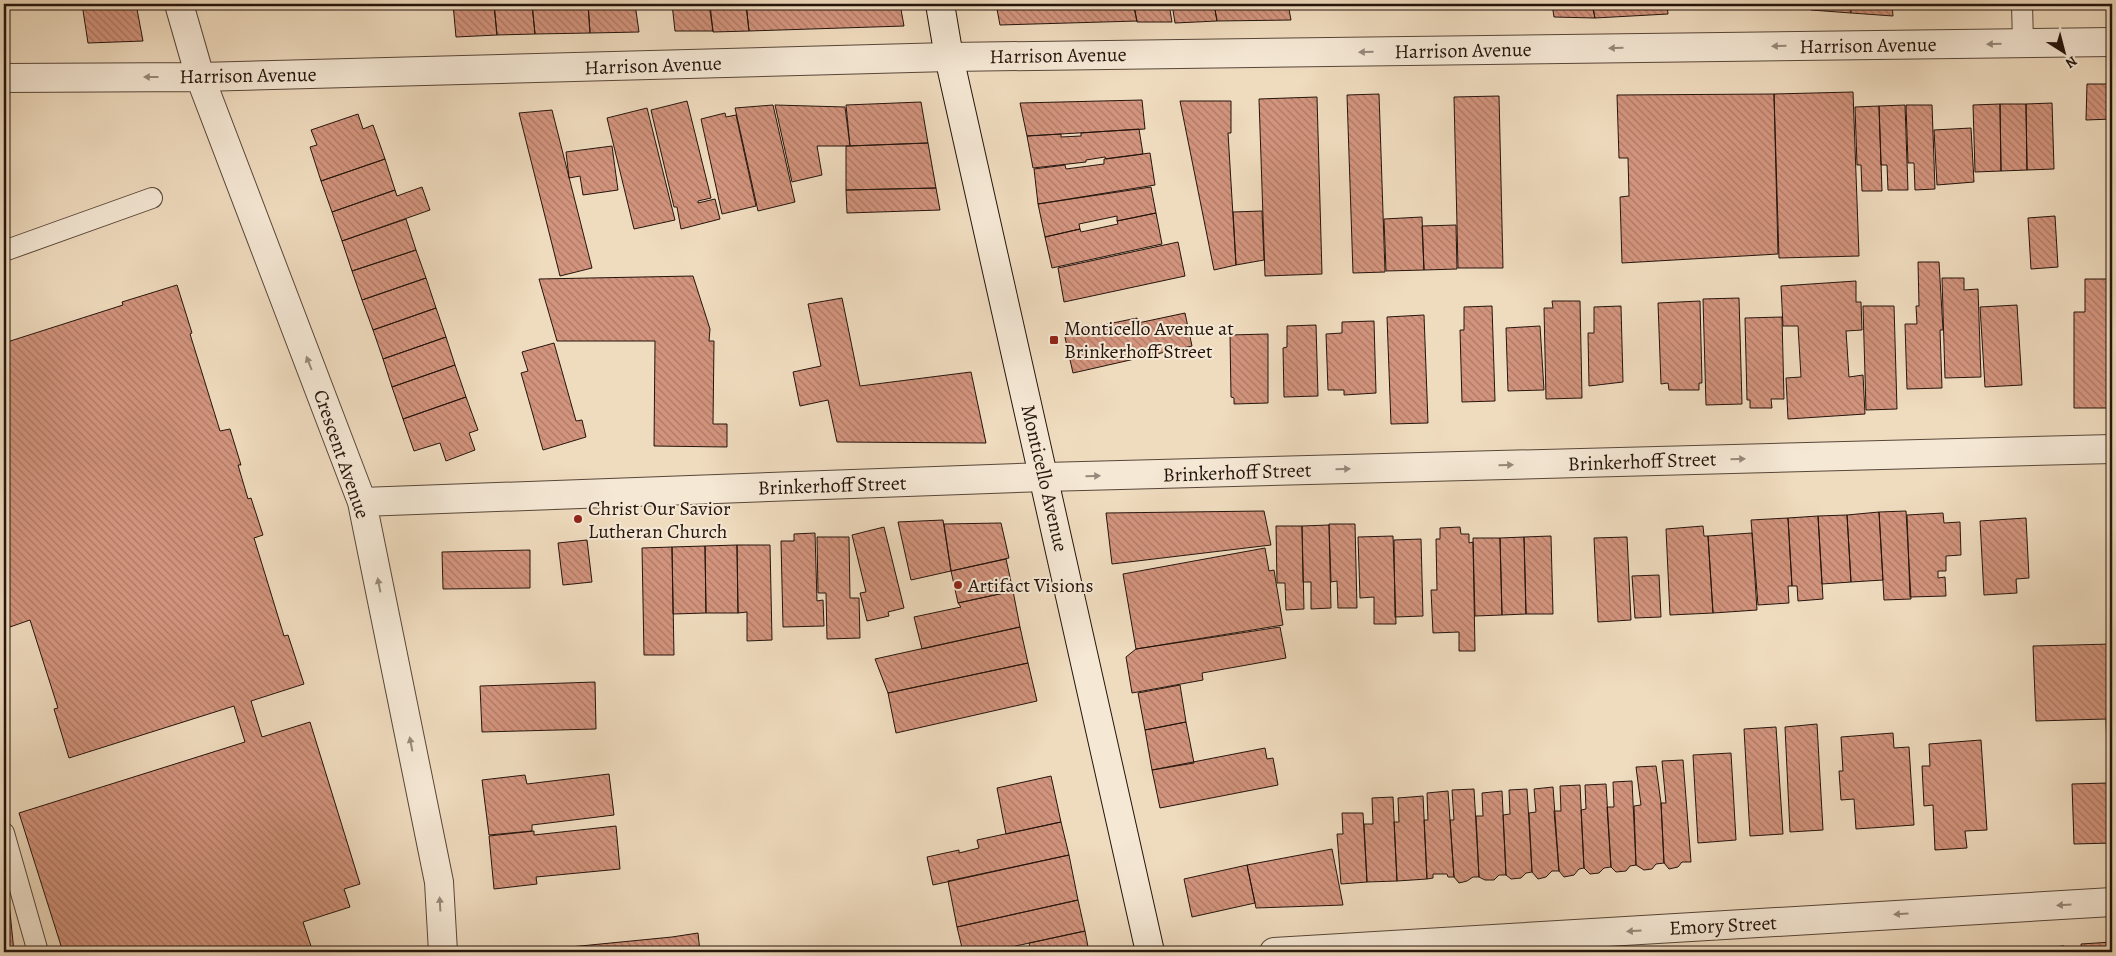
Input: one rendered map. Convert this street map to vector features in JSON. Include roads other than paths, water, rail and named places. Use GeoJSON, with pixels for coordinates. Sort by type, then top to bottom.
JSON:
{"type":"FeatureCollection","features":[{"type":"Feature","properties":{"kind":"street","name":"Crescent Avenue"},"geometry":{"type":"LineString","coordinates":[[178,4],[200,77],[362,502],[439,882],[443,952]]}},
{"type":"Feature","properties":{"kind":"street","name":"Monticello Avenue"},"geometry":{"type":"LineString","coordinates":[[940,4],[949,57],[1045,477],[1150,952]]}},
{"type":"Feature","properties":{"kind":"street","name":"Harrison Avenue"},"geometry":{"type":"LineString","coordinates":[[4,78],[200,77],[949,57],[2112,42]]}},
{"type":"Feature","properties":{"kind":"street","name":"Brinkerhoff Street"},"geometry":{"type":"LineString","coordinates":[[362,502],[1045,477],[2112,449]]}},
{"type":"Feature","properties":{"kind":"street","name":"Emory Street"},"geometry":{"type":"LineString","coordinates":[[1274,952],[2112,902]]}},
{"type":"Feature","properties":{"kind":"lane"},"geometry":{"type":"LineString","coordinates":[[2022,4],[2023,43]]}},
{"type":"Feature","properties":{"kind":"lane"},"geometry":{"type":"LineString","coordinates":[[4,251],[152,198]]}},
{"type":"Feature","properties":{"kind":"lane"},"geometry":{"type":"LineString","coordinates":[[4,833],[38,952]]}},
{"type":"Feature","properties":{"kind":"place","name":"Monticello Avenue at Brinkerhoff Street"},"geometry":{"type":"Point","coordinates":[1054,340]}},
{"type":"Feature","properties":{"kind":"place","name":"Christ Our Savior Lutheran Church"},"geometry":{"type":"Point","coordinates":[578,519]}},
{"type":"Feature","properties":{"kind":"place","name":"Artifact Visions"},"geometry":{"type":"Point","coordinates":[958,585]}}]}
